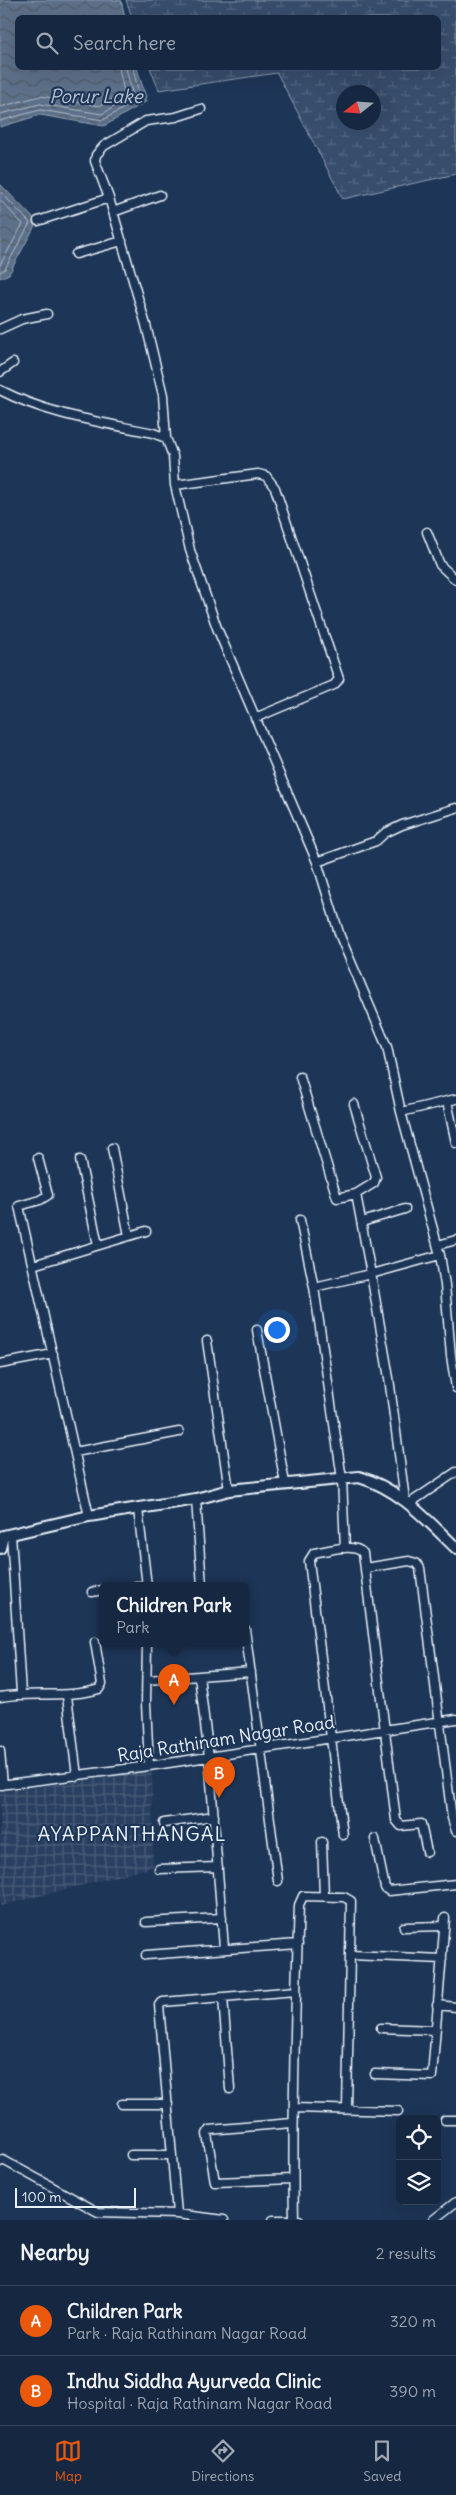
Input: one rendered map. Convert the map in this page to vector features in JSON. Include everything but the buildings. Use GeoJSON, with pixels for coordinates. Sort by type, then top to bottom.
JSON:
{"type":"FeatureCollection","features":[{"type":"Feature","properties":{"kind":"street"},"geometry":{"type":"LineString","coordinates":[[201,110],[176,117],[146,121],[99,150],[95,161],[122,241],[163,395],[166,438],[173,456],[175,485],[190,550],[217,628],[317,862],[340,936],[387,1047],[401,1112],[440,1254],[456,1388]]}},
{"type":"Feature","properties":{"kind":"street"},"geometry":{"type":"LineString","coordinates":[[114,214],[160,197]]}},
{"type":"Feature","properties":{"kind":"street"},"geometry":{"type":"LineString","coordinates":[[38,221],[109,198]]}},
{"type":"Feature","properties":{"kind":"street"},"geometry":{"type":"LineString","coordinates":[[76,254],[122,241]]}},
{"type":"Feature","properties":{"kind":"street"},"geometry":{"type":"LineString","coordinates":[[0,330],[22,319],[47,314]]}},
{"type":"Feature","properties":{"kind":"street"},"geometry":{"type":"LineString","coordinates":[[0,372],[13,363]]}},
{"type":"Feature","properties":{"kind":"street"},"geometry":{"type":"LineString","coordinates":[[0,390],[22,402],[53,412],[153,433],[166,438]]}},
{"type":"Feature","properties":{"kind":"street"},"geometry":{"type":"LineString","coordinates":[[175,485],[258,474],[266,476],[276,488],[339,679],[334,686],[255,718]]}},
{"type":"Feature","properties":{"kind":"street"},"geometry":{"type":"LineString","coordinates":[[427,532],[440,565],[456,580]]}},
{"type":"Feature","properties":{"kind":"street"},"geometry":{"type":"LineString","coordinates":[[317,862],[376,841],[385,833],[402,825],[456,808]]}},
{"type":"Feature","properties":{"kind":"street"},"geometry":{"type":"LineString","coordinates":[[300,1077],[337,1198],[356,1194],[374,1183],[376,1177],[354,1104]]}},
{"type":"Feature","properties":{"kind":"street"},"geometry":{"type":"LineString","coordinates":[[401,1112],[456,1099]]}},
{"type":"Feature","properties":{"kind":"street"},"geometry":{"type":"LineString","coordinates":[[447,1101],[456,1143]]}},
{"type":"Feature","properties":{"kind":"street"},"geometry":{"type":"LineString","coordinates":[[112,1148],[129,1236]]}},
{"type":"Feature","properties":{"kind":"street"},"geometry":{"type":"LineString","coordinates":[[38,1158],[48,1195],[40,1200],[19,1206],[88,1516]]}},
{"type":"Feature","properties":{"kind":"street"},"geometry":{"type":"LineString","coordinates":[[80,1160],[98,1245]]}},
{"type":"Feature","properties":{"kind":"street"},"geometry":{"type":"LineString","coordinates":[[356,1194],[371,1274],[407,1501]]}},
{"type":"Feature","properties":{"kind":"street"},"geometry":{"type":"LineString","coordinates":[[362,1222],[405,1209]]}},
{"type":"Feature","properties":{"kind":"street"},"geometry":{"type":"LineString","coordinates":[[300,1220],[314,1287],[342,1479],[345,1548]]}},
{"type":"Feature","properties":{"kind":"street"},"geometry":{"type":"LineString","coordinates":[[33,1265],[146,1231]]}},
{"type":"Feature","properties":{"kind":"street"},"geometry":{"type":"LineString","coordinates":[[438,1245],[456,1240]]}},
{"type":"Feature","properties":{"kind":"street"},"geometry":{"type":"LineString","coordinates":[[314,1287],[371,1274],[440,1254]]}},
{"type":"Feature","properties":{"kind":"street"},"geometry":{"type":"LineString","coordinates":[[257,1330],[285,1483]]}},
{"type":"Feature","properties":{"kind":"street"},"geometry":{"type":"LineString","coordinates":[[207,1341],[230,1490]]}},
{"type":"Feature","properties":{"kind":"street"},"geometry":{"type":"LineString","coordinates":[[0,1364],[53,1354]]}},
{"type":"Feature","properties":{"kind":"street"},"geometry":{"type":"LineString","coordinates":[[75,1452],[179,1432]]}},
{"type":"Feature","properties":{"kind":"street"},"geometry":{"type":"LineString","coordinates":[[407,1501],[456,1472]]}},
{"type":"Feature","properties":{"kind":"street"},"geometry":{"type":"LineString","coordinates":[[4,1535],[88,1516],[196,1499],[230,1490],[285,1483],[359,1478],[379,1483],[407,1501],[456,1548]]}},
{"type":"Feature","properties":{"kind":"street"},"geometry":{"type":"LineString","coordinates":[[196,1499],[202,1582]]}},
{"type":"Feature","properties":{"kind":"street"},"geometry":{"type":"LineString","coordinates":[[138,1509],[147,1582]]}},
{"type":"Feature","properties":{"kind":"street"},"geometry":{"type":"LineString","coordinates":[[0,1548],[4,1535]]}},
{"type":"Feature","properties":{"kind":"street"},"geometry":{"type":"LineString","coordinates":[[4,1535],[21,1693]]}},
{"type":"Feature","properties":{"kind":"street"},"geometry":{"type":"LineString","coordinates":[[343,1835],[309,1561],[314,1553],[345,1548],[361,1550],[365,1568],[396,1820],[401,1826],[421,1824],[427,1852]]}},
{"type":"Feature","properties":{"kind":"street"},"geometry":{"type":"LineString","coordinates":[[365,1568],[409,1561],[416,1563],[420,1568],[452,1818],[456,1831]]}},
{"type":"Feature","properties":{"kind":"street"},"geometry":{"type":"LineString","coordinates":[[92,1592],[99,1591]]}},
{"type":"Feature","properties":{"kind":"street"},"geometry":{"type":"LineString","coordinates":[[0,1697],[21,1693],[67,1696],[101,1688],[95,1642]]}},
{"type":"Feature","properties":{"kind":"street"},"geometry":{"type":"LineString","coordinates":[[147,1647],[150,1766]]}},
{"type":"Feature","properties":{"kind":"street"},"geometry":{"type":"LineString","coordinates":[[248,1647],[278,1881]]}},
{"type":"Feature","properties":{"kind":"street"},"geometry":{"type":"LineString","coordinates":[[147,1680],[252,1672]]}},
{"type":"Feature","properties":{"kind":"street"},"geometry":{"type":"LineString","coordinates":[[199,1676],[209,1757],[224,1948]]}},
{"type":"Feature","properties":{"kind":"street"},"geometry":{"type":"LineString","coordinates":[[67,1696],[77,1776]]}},
{"type":"Feature","properties":{"kind":"street","name":"Raja Rathinam Nagar Road"},"geometry":{"type":"LineString","coordinates":[[2,1785],[150,1766],[456,1719]]}},
{"type":"Feature","properties":{"kind":"street"},"geometry":{"type":"LineString","coordinates":[[0,1751],[2,1785]]}},
{"type":"Feature","properties":{"kind":"street"},"geometry":{"type":"LineString","coordinates":[[164,1823],[214,1816]]}},
{"type":"Feature","properties":{"kind":"street"},"geometry":{"type":"LineString","coordinates":[[375,1839],[385,1888],[388,1891],[456,1884]]}},
{"type":"Feature","properties":{"kind":"street"},"geometry":{"type":"LineString","coordinates":[[322,1842],[324,1896]]}},
{"type":"Feature","properties":{"kind":"street"},"geometry":{"type":"LineString","coordinates":[[159,1869],[218,1867]]}},
{"type":"Feature","properties":{"kind":"street"},"geometry":{"type":"LineString","coordinates":[[273,2220],[296,2220],[292,2123],[301,1897],[324,1896],[344,1898],[351,1901],[347,2109]]}},
{"type":"Feature","properties":{"kind":"street"},"geometry":{"type":"LineString","coordinates":[[146,1922],[222,1918]]}},
{"type":"Feature","properties":{"kind":"street"},"geometry":{"type":"LineString","coordinates":[[375,2074],[432,2076],[444,1922],[404,1927]]}},
{"type":"Feature","properties":{"kind":"street"},"geometry":{"type":"LineString","coordinates":[[146,1955],[298,1944]]}},
{"type":"Feature","properties":{"kind":"street"},"geometry":{"type":"LineString","coordinates":[[351,1955],[442,1959]]}},
{"type":"Feature","properties":{"kind":"street"},"geometry":{"type":"LineString","coordinates":[[177,2214],[159,2005],[163,2002],[296,1991]]}},
{"type":"Feature","properties":{"kind":"street"},"geometry":{"type":"LineString","coordinates":[[223,1997],[230,2089]]}},
{"type":"Feature","properties":{"kind":"street"},"geometry":{"type":"LineString","coordinates":[[437,2005],[456,2007]]}},
{"type":"Feature","properties":{"kind":"street"},"geometry":{"type":"LineString","coordinates":[[381,2028],[435,2030]]}},
{"type":"Feature","properties":{"kind":"street"},"geometry":{"type":"LineString","coordinates":[[122,2104],[168,2104]]}},
{"type":"Feature","properties":{"kind":"street"},"geometry":{"type":"LineString","coordinates":[[294,2108],[398,2111]]}},
{"type":"Feature","properties":{"kind":"street"},"geometry":{"type":"LineString","coordinates":[[446,2120],[456,2120]]}},
{"type":"Feature","properties":{"kind":"street"},"geometry":{"type":"LineString","coordinates":[[292,2123],[209,2130],[207,2134],[215,2182],[293,2179]]}},
{"type":"Feature","properties":{"kind":"street"},"geometry":{"type":"LineString","coordinates":[[131,2155],[172,2154]]}},
{"type":"Feature","properties":{"kind":"street"},"geometry":{"type":"LineString","coordinates":[[0,2162],[3,2160],[98,2212],[117,2216],[177,2214],[224,2220]]}},
{"type":"Feature","properties":{"kind":"street"},"geometry":{"type":"LineString","coordinates":[[432,2220],[456,2202]]}},
{"type":"Feature","properties":{"kind":"shaded area"},"geometry":{"type":"Polygon","coordinates":[[[152,1771],[153,1867],[0,1906],[0,1792],[152,1771]]]}},
{"type":"Feature","properties":{"kind":"green space"},"geometry":{"type":"Polygon","coordinates":[[[126,0],[456,0],[456,174],[343,199],[277,73],[159,90],[151,70],[441,70],[441,15],[131,15],[126,0]]]}},
{"type":"Feature","properties":{"kind":"water","name":"Porur Lake"},"geometry":{"type":"Polygon","coordinates":[[[0,0],[121,0],[125,15],[15,15],[15,70],[138,70],[147,101],[104,126],[40,115],[0,127],[0,0]]]}},
{"type":"Feature","properties":{"kind":"water"},"geometry":{"type":"Polygon","coordinates":[[[0,184],[37,222],[9,274],[0,278],[0,184]]]}},
{"type":"Feature","properties":{"kind":"place","name":"Children Park"},"geometry":{"type":"Point","coordinates":[174,1705]}},
{"type":"Feature","properties":{"kind":"place","name":"Indhu Siddha Ayurveda Clinic"},"geometry":{"type":"Point","coordinates":[219,1798]}},
{"type":"Feature","properties":{"kind":"district","name":"AYAPPANTHANGAL"},"geometry":{"type":"Point","coordinates":[132,1834]}}]}
